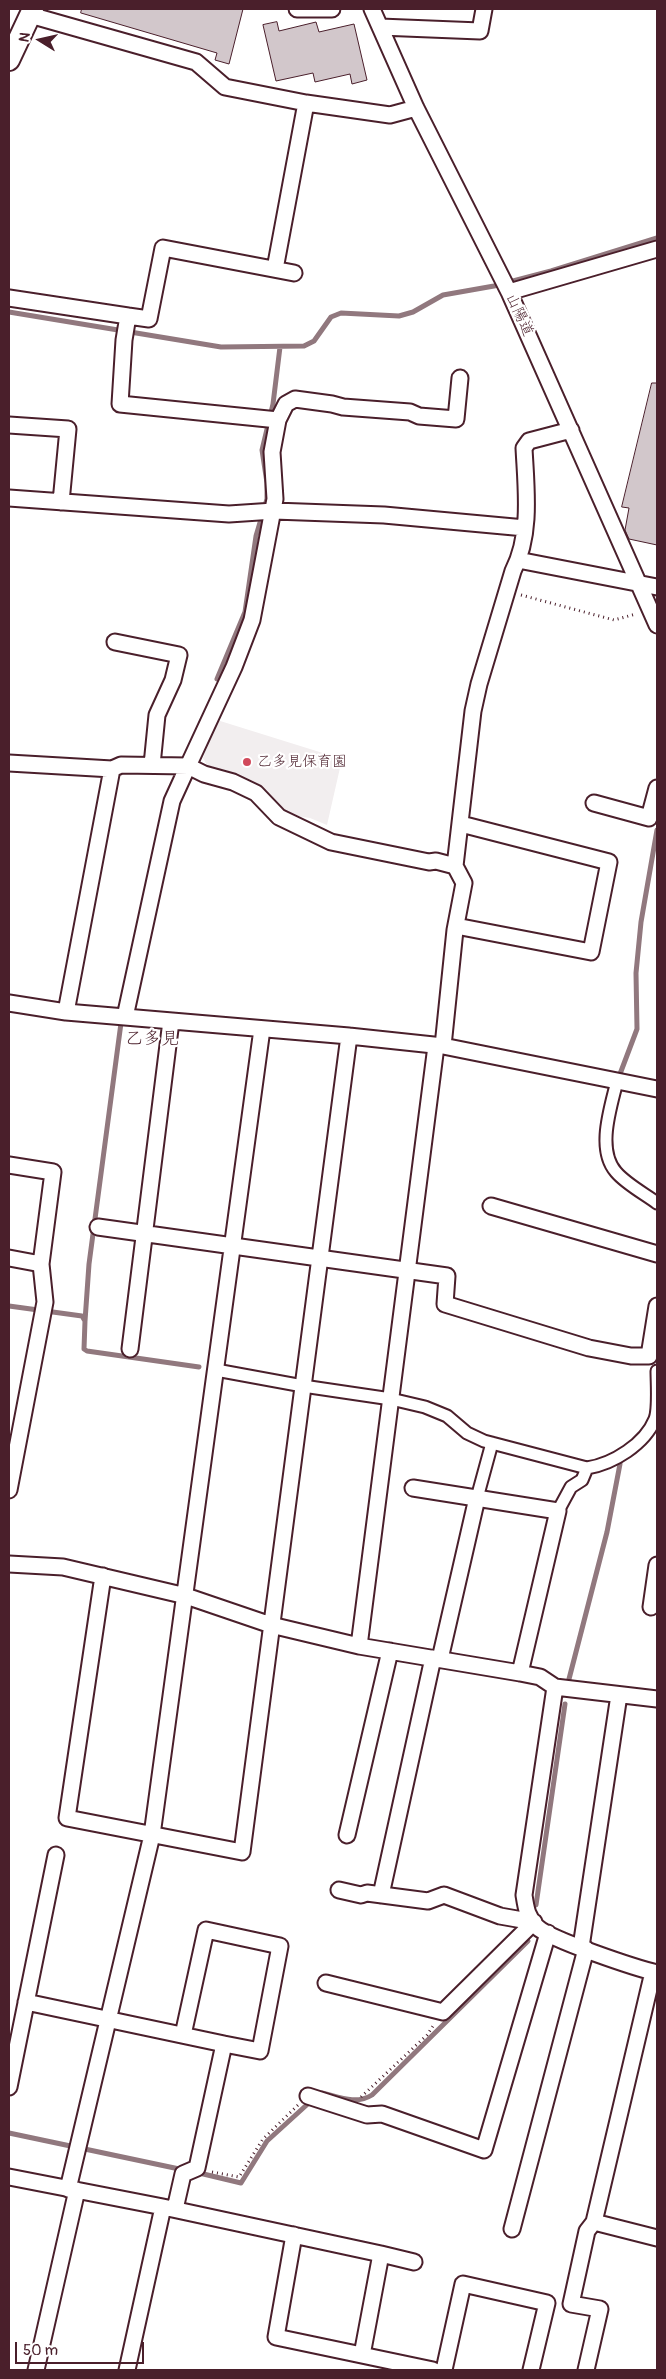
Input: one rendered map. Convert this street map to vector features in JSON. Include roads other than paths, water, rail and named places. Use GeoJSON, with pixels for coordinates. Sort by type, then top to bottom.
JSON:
{"type":"FeatureCollection","features":[{"type":"Feature","properties":{"kind":"street"},"geometry":{"type":"LineString","coordinates":[[297,9],[332,9]]}},
{"type":"Feature","properties":{"kind":"street","name":"山陽道"},"geometry":{"type":"LineString","coordinates":[[372,9],[416,108],[506,286],[657,625]]}},
{"type":"Feature","properties":{"kind":"street"},"geometry":{"type":"LineString","coordinates":[[380,27],[480,30],[484,9]]}},
{"type":"Feature","properties":{"kind":"street"},"geometry":{"type":"LineString","coordinates":[[9,60],[32,12],[196,62],[225,87],[306,103],[390,115],[416,108]]}},
{"type":"Feature","properties":{"kind":"street"},"geometry":{"type":"LineString","coordinates":[[275,269],[306,103]]}},
{"type":"Feature","properties":{"kind":"street"},"geometry":{"type":"LineString","coordinates":[[9,298],[127,320],[149,319],[163,248],[294,273]]}},
{"type":"Feature","properties":{"kind":"street"},"geometry":{"type":"LineString","coordinates":[[506,286],[657,249]]}},
{"type":"Feature","properties":{"kind":"street"},"geometry":{"type":"LineString","coordinates":[[127,320],[120,404],[271,419]]}},
{"type":"Feature","properties":{"kind":"street"},"geometry":{"type":"LineString","coordinates":[[124,1017],[172,801],[234,667],[252,620],[265,512],[275,499],[271,419],[286,404],[295,399],[343,407],[410,412],[419,416],[456,419],[460,378]]}},
{"type":"Feature","properties":{"kind":"street"},"geometry":{"type":"LineString","coordinates":[[9,425],[68,429],[62,502]]}},
{"type":"Feature","properties":{"kind":"street"},"geometry":{"type":"LineString","coordinates":[[359,1646],[408,1269],[456,926],[464,883],[455,866],[473,711],[479,684],[518,560],[525,528],[524,448],[529,441],[571,430]]}},
{"type":"Feature","properties":{"kind":"street"},"geometry":{"type":"LineString","coordinates":[[9,498],[229,514],[265,512],[384,515],[525,528]]}},
{"type":"Feature","properties":{"kind":"street"},"geometry":{"type":"LineString","coordinates":[[518,560],[657,587]]}},
{"type":"Feature","properties":{"kind":"street"},"geometry":{"type":"LineString","coordinates":[[115,642],[179,655],[173,680],[157,715],[152,765]]}},
{"type":"Feature","properties":{"kind":"street"},"geometry":{"type":"LineString","coordinates":[[9,763],[112,769],[121,765],[188,766],[204,774],[233,782],[256,793],[279,817],[331,842],[455,866]]}},
{"type":"Feature","properties":{"kind":"street"},"geometry":{"type":"LineString","coordinates":[[66,1012],[112,769]]}},
{"type":"Feature","properties":{"kind":"street"},"geometry":{"type":"LineString","coordinates":[[594,803],[649,818],[657,788]]}},
{"type":"Feature","properties":{"kind":"street"},"geometry":{"type":"LineString","coordinates":[[456,926],[591,952],[609,862],[461,824]]}},
{"type":"Feature","properties":{"kind":"street"},"geometry":{"type":"LineString","coordinates":[[9,1003],[66,1012],[349,1036],[439,1046],[657,1089]]}},
{"type":"Feature","properties":{"kind":"street"},"geometry":{"type":"LineString","coordinates":[[130,1349],[171,1021]]}},
{"type":"Feature","properties":{"kind":"street"},"geometry":{"type":"LineString","coordinates":[[36,2370],[72,2189],[78,2147],[152,1835],[262,1029]]}},
{"type":"Feature","properties":{"kind":"street"},"geometry":{"type":"LineString","coordinates":[[103,1576],[67,1818],[242,1852],[349,1036]]}},
{"type":"Feature","properties":{"kind":"street"},"geometry":{"type":"LineString","coordinates":[[617,1081],[608,1125],[609,1160],[616,1173],[657,1203]]}},
{"type":"Feature","properties":{"kind":"street"},"geometry":{"type":"LineString","coordinates":[[9,1165],[53,1172],[40,1264],[43,1311],[9,1490]]}},
{"type":"Feature","properties":{"kind":"street"},"geometry":{"type":"LineString","coordinates":[[491,1206],[657,1254]]}},
{"type":"Feature","properties":{"kind":"street"},"geometry":{"type":"LineString","coordinates":[[98,1227],[408,1269],[447,1276],[445,1304],[589,1348],[631,1356],[649,1356],[657,1306]]}},
{"type":"Feature","properties":{"kind":"street"},"geometry":{"type":"LineString","coordinates":[[9,1258],[40,1264]]}},
{"type":"Feature","properties":{"kind":"street"},"geometry":{"type":"LineString","coordinates":[[216,1370],[302,1386],[391,1399],[425,1407],[447,1416],[467,1432],[492,1443],[587,1468],[599,1467],[615,1460],[640,1441],[656,1418],[657,1371]]}},
{"type":"Feature","properties":{"kind":"street"},"geometry":{"type":"LineString","coordinates":[[381,1895],[436,1659],[492,1443]]}},
{"type":"Feature","properties":{"kind":"street"},"geometry":{"type":"LineString","coordinates":[[520,1673],[558,1511],[572,1488],[582,1480],[587,1468]]}},
{"type":"Feature","properties":{"kind":"street"},"geometry":{"type":"LineString","coordinates":[[413,1488],[558,1511]]}},
{"type":"Feature","properties":{"kind":"street"},"geometry":{"type":"LineString","coordinates":[[9,1564],[63,1566],[186,1596],[271,1624],[359,1646],[540,1677],[555,1687],[657,1699]]}},
{"type":"Feature","properties":{"kind":"street"},"geometry":{"type":"LineString","coordinates":[[651,1606],[657,1566]]}},
{"type":"Feature","properties":{"kind":"street"},"geometry":{"type":"LineString","coordinates":[[347,1835],[390,1651]]}},
{"type":"Feature","properties":{"kind":"street"},"geometry":{"type":"LineString","coordinates":[[555,1687],[524,1895],[528,1915],[538,1928],[548,1933],[583,1948],[655,1972],[594,2222],[587,2231],[571,2304],[600,2309],[586,2370]]}},
{"type":"Feature","properties":{"kind":"street"},"geometry":{"type":"LineString","coordinates":[[512,2230],[583,1948],[619,1694]]}},
{"type":"Feature","properties":{"kind":"street"},"geometry":{"type":"LineString","coordinates":[[9,2087],[56,1855]]}},
{"type":"Feature","properties":{"kind":"street"},"geometry":{"type":"LineString","coordinates":[[339,1890],[361,1895],[368,1893],[428,1901],[444,1894],[500,1916],[534,1922]]}},
{"type":"Feature","properties":{"kind":"street"},"geometry":{"type":"LineString","coordinates":[[326,1983],[443,2012],[534,1922]]}},
{"type":"Feature","properties":{"kind":"street"},"geometry":{"type":"LineString","coordinates":[[26,2002],[108,2020],[260,2051],[280,1946],[206,1930],[183,2035]]}},
{"type":"Feature","properties":{"kind":"street"},"geometry":{"type":"LineString","coordinates":[[312,2097],[367,2115],[382,2114],[484,2150],[548,1933]]}},
{"type":"Feature","properties":{"kind":"street"},"geometry":{"type":"LineString","coordinates":[[127,2370],[169,2208],[182,2174],[197,2168],[224,2044]]}},
{"type":"Feature","properties":{"kind":"street"},"geometry":{"type":"LineString","coordinates":[[9,2177],[169,2208],[414,2262]]}},
{"type":"Feature","properties":{"kind":"street"},"geometry":{"type":"LineString","coordinates":[[594,2222],[657,2238]]}},
{"type":"Feature","properties":{"kind":"street"},"geometry":{"type":"LineString","coordinates":[[294,2235],[276,2337],[362,2355],[397,2366],[433,2370]]}},
{"type":"Feature","properties":{"kind":"street"},"geometry":{"type":"LineString","coordinates":[[362,2355],[381,2254]]}},
{"type":"Feature","properties":{"kind":"street"},"geometry":{"type":"LineString","coordinates":[[444,2370],[464,2284],[547,2303],[531,2370]]}},
{"type":"Feature","properties":{"kind":"waterway"},"geometry":{"type":"LineString","coordinates":[[9,312],[221,347],[304,346],[314,341],[331,317],[341,313],[399,316],[413,312],[443,295],[494,286],[551,271],[657,238]]}},
{"type":"Feature","properties":{"kind":"waterway"},"geometry":{"type":"LineString","coordinates":[[217,679],[245,612],[256,536],[267,499],[267,483],[262,450],[273,404],[280,347]]}},
{"type":"Feature","properties":{"kind":"waterway"},"geometry":{"type":"LineString","coordinates":[[620,1074],[637,1029],[636,973],[641,922],[657,830]]}},
{"type":"Feature","properties":{"kind":"waterway"},"geometry":{"type":"LineString","coordinates":[[85,1321],[89,1264],[121,1023]]}},
{"type":"Feature","properties":{"kind":"waterway"},"geometry":{"type":"LineString","coordinates":[[9,1306],[82,1316],[85,1321],[84,1349],[87,1351],[199,1367]]}},
{"type":"Feature","properties":{"kind":"waterway"},"geometry":{"type":"LineString","coordinates":[[569,1679],[607,1532],[620,1464]]}},
{"type":"Feature","properties":{"kind":"waterway"},"geometry":{"type":"LineString","coordinates":[[536,1905],[565,1704]]}},
{"type":"Feature","properties":{"kind":"waterway"},"geometry":{"type":"LineString","coordinates":[[322,2093],[354,2100],[372,2095],[528,1941]]}},
{"type":"Feature","properties":{"kind":"waterway"},"geometry":{"type":"LineString","coordinates":[[195,2172],[241,2183],[267,2141],[311,2101]]}},
{"type":"Feature","properties":{"kind":"waterway"},"geometry":{"type":"LineString","coordinates":[[9,2133],[184,2170]]}},
{"type":"Feature","properties":{"kind":"place","name":"乙多見保育園"},"geometry":{"type":"Point","coordinates":[247,762]}},
{"type":"Feature","properties":{"kind":"district","name":"乙多見"},"geometry":{"type":"Point","coordinates":[152,1039]}}]}
